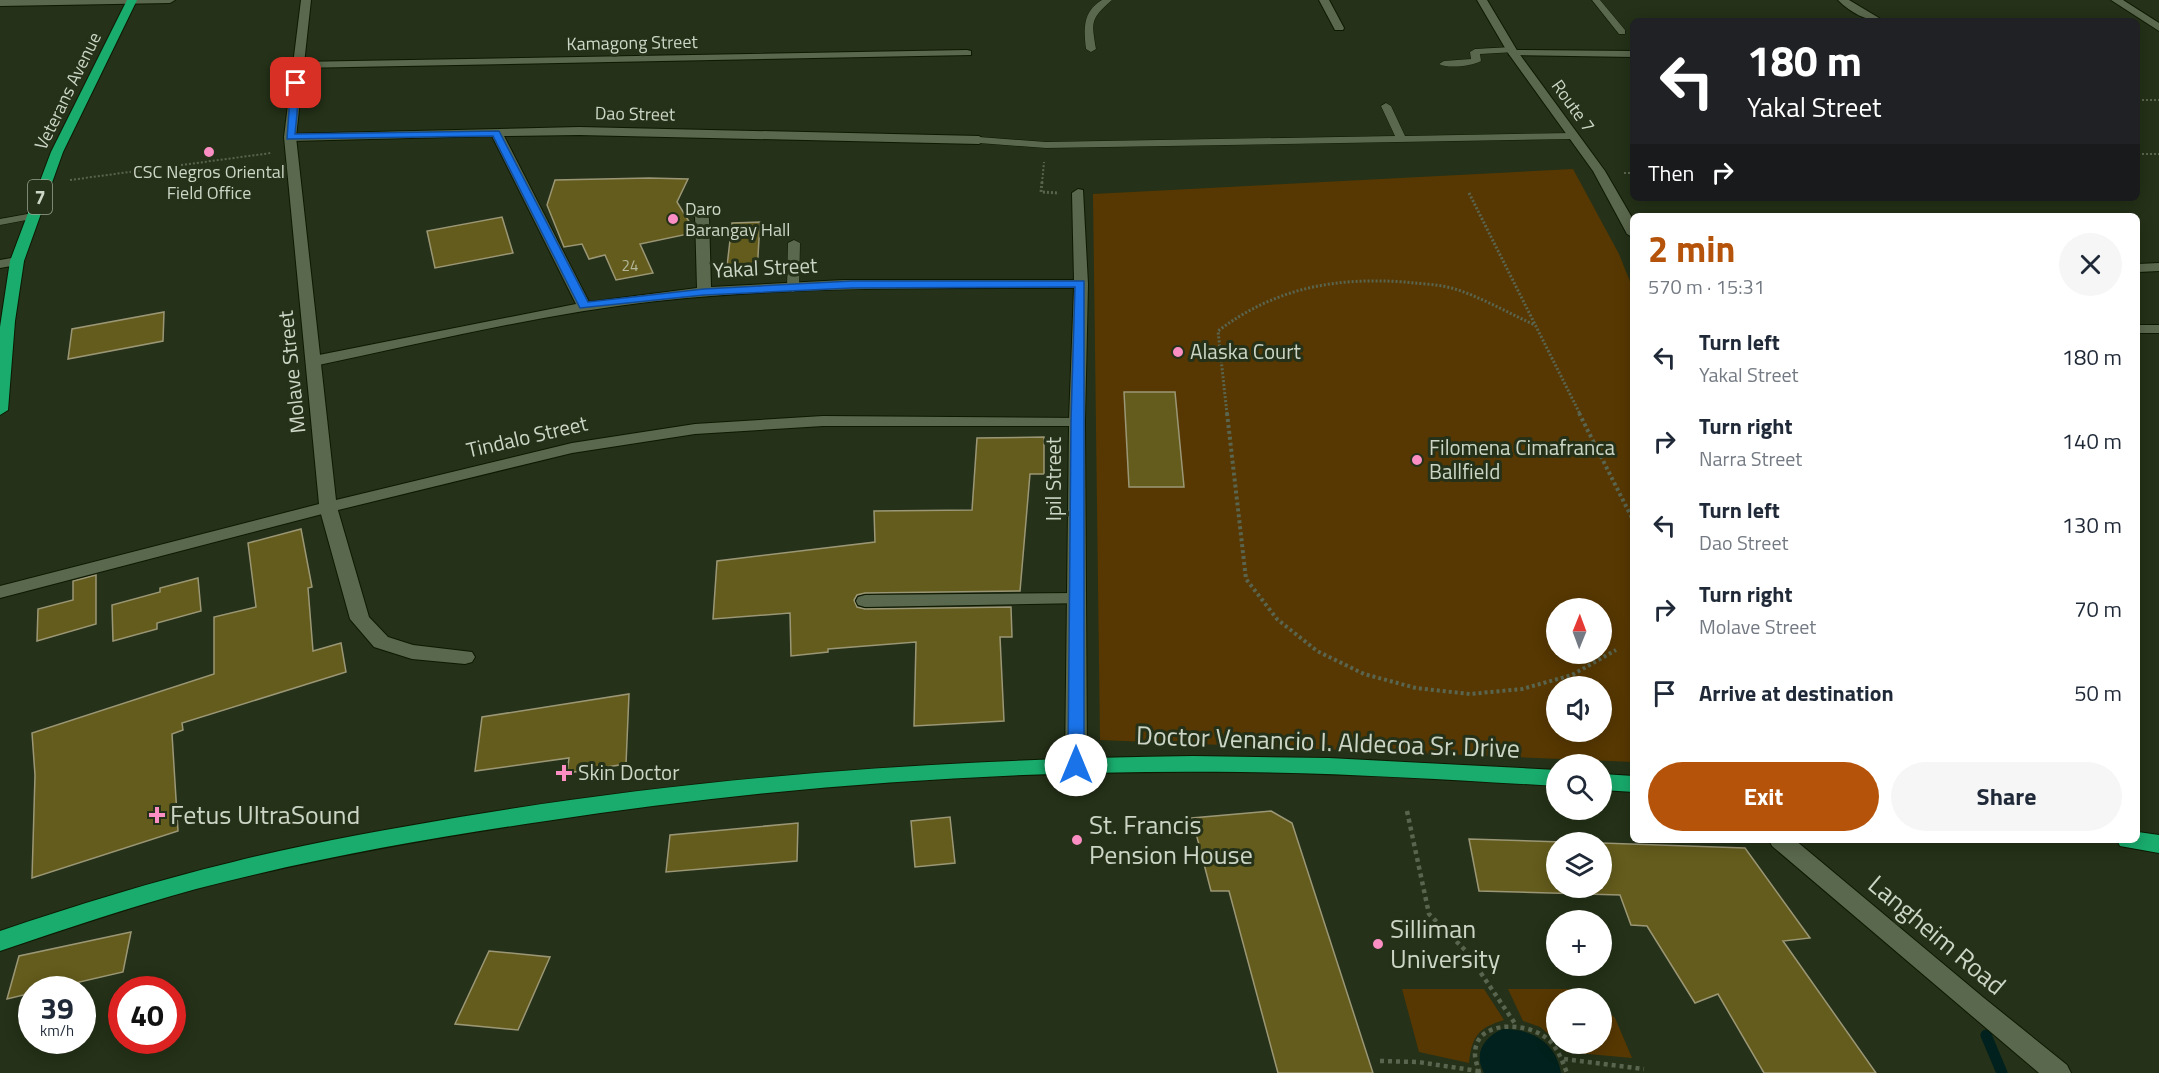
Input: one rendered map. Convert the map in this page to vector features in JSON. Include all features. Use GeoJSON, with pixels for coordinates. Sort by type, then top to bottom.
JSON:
{"type":"FeatureCollection","features":[{"type":"Feature","properties":{"kind":"highway","name":"Veterans Avenue"},"geometry":{"type":"LineString","coordinates":[[0,410],[8,321],[17,261],[57,152],[132,0]]}},
{"type":"Feature","properties":{"kind":"highway","name":"Doctor Venancio I. Aldecoa Sr. Drive"},"geometry":{"type":"LineString","coordinates":[[0,941],[101,908],[198,880],[309,854],[444,828],[582,806],[749,786],[844,776],[1076,765],[1196,764],[1370,768],[1546,777]]}},
{"type":"Feature","properties":{"kind":"highway"},"geometry":{"type":"LineString","coordinates":[[1612,783],[1630,784]]}},
{"type":"Feature","properties":{"kind":"highway"},"geometry":{"type":"LineString","coordinates":[[2140,842],[2159,844]]}},
{"type":"Feature","properties":{"kind":"street"},"geometry":{"type":"LineString","coordinates":[[0,3],[170,0]]}},
{"type":"Feature","properties":{"kind":"street","name":"Molave Street"},"geometry":{"type":"LineString","coordinates":[[306,0],[290,143],[328,507],[360,619],[381,642],[412,652],[465,657]]}},
{"type":"Feature","properties":{"kind":"street"},"geometry":{"type":"LineString","coordinates":[[1324,0],[1339,28]]}},
{"type":"Feature","properties":{"kind":"street","name":"Route 7"},"geometry":{"type":"LineString","coordinates":[[1482,0],[1512,51],[1599,171],[1630,227]]}},
{"type":"Feature","properties":{"kind":"street"},"geometry":{"type":"LineString","coordinates":[[1843,0],[1856,10],[1873,18]]}},
{"type":"Feature","properties":{"kind":"street"},"geometry":{"type":"LineString","coordinates":[[2116,0],[2159,28]]}},
{"type":"Feature","properties":{"kind":"street"},"geometry":{"type":"LineString","coordinates":[[1512,51],[1630,54]]}},
{"type":"Feature","properties":{"kind":"street","name":"Kamagong Street"},"geometry":{"type":"LineString","coordinates":[[297,65],[968,53]]}},
{"type":"Feature","properties":{"kind":"street"},"geometry":{"type":"LineString","coordinates":[[1616,54],[1630,66]]}},
{"type":"Feature","properties":{"kind":"street","name":"Dao Street"},"geometry":{"type":"LineString","coordinates":[[290,143],[590,131],[979,141]]}},
{"type":"Feature","properties":{"kind":"street"},"geometry":{"type":"LineString","coordinates":[[496,133],[584,306]]}},
{"type":"Feature","properties":{"kind":"street","name":"Ipil Street"},"geometry":{"type":"LineString","coordinates":[[1076,765],[1077,421],[1081,284],[1078,193]]}},
{"type":"Feature","properties":{"kind":"street"},"geometry":{"type":"LineString","coordinates":[[702,216],[704,292]]}},
{"type":"Feature","properties":{"kind":"street"},"geometry":{"type":"LineString","coordinates":[[0,264],[17,261]]}},
{"type":"Feature","properties":{"kind":"street"},"geometry":{"type":"LineString","coordinates":[[2140,268],[2159,267]]}},
{"type":"Feature","properties":{"kind":"street","name":"Yakal Street"},"geometry":{"type":"LineString","coordinates":[[314,362],[584,306],[704,292],[852,285],[1081,284]]}},
{"type":"Feature","properties":{"kind":"street"},"geometry":{"type":"LineString","coordinates":[[2140,329],[2159,329]]}},
{"type":"Feature","properties":{"kind":"street","name":"Tindalo Street"},"geometry":{"type":"LineString","coordinates":[[0,592],[328,507],[572,448],[695,429],[823,421],[1077,421]]}},
{"type":"Feature","properties":{"kind":"street"},"geometry":{"type":"LineString","coordinates":[[865,600],[1077,600]]}},
{"type":"Feature","properties":{"kind":"street","name":"Langheim Road"},"geometry":{"type":"LineString","coordinates":[[1784,843],[1975,1006],[2058,1073]]}},
{"type":"Feature","properties":{"kind":"lane"},"geometry":{"type":"LineString","coordinates":[[1091,49],[1088,23],[1094,9],[1108,0]]}},
{"type":"Feature","properties":{"kind":"lane"},"geometry":{"type":"LineString","coordinates":[[1596,0],[1622,32]]}},
{"type":"Feature","properties":{"kind":"lane"},"geometry":{"type":"LineString","coordinates":[[1444,64],[1476,61],[1475,52],[1478,51],[1512,51]]}},
{"type":"Feature","properties":{"kind":"lane"},"geometry":{"type":"LineString","coordinates":[[1386,106],[1401,140]]}},
{"type":"Feature","properties":{"kind":"lane"},"geometry":{"type":"LineString","coordinates":[[979,141],[1046,145],[1572,136]]}},
{"type":"Feature","properties":{"kind":"lane"},"geometry":{"type":"LineString","coordinates":[[0,222],[33,216]]}},
{"type":"Feature","properties":{"kind":"lane"},"geometry":{"type":"LineString","coordinates":[[793,288],[794,243]]}},
{"type":"Feature","properties":{"kind":"path"},"geometry":{"type":"LineString","coordinates":[[2140,100],[2159,100]]}},
{"type":"Feature","properties":{"kind":"path"},"geometry":{"type":"LineString","coordinates":[[45,183],[290,143]]}},
{"type":"Feature","properties":{"kind":"path"},"geometry":{"type":"LineString","coordinates":[[1046,145],[1041,192],[1078,193]]}},
{"type":"Feature","properties":{"kind":"path"},"geometry":{"type":"LineString","coordinates":[[2140,154],[2159,154]]}},
{"type":"Feature","properties":{"kind":"path"},"geometry":{"type":"LineString","coordinates":[[1469,193],[1630,514]]}},
{"type":"Feature","properties":{"kind":"path"},"geometry":{"type":"LineString","coordinates":[[1535,326],[1455,289],[1379,281],[1330,284],[1286,294],[1256,305],[1231,320],[1218,332],[1246,579],[1258,599],[1274,618],[1312,648],[1350,668],[1416,688],[1486,693],[1537,687],[1574,676],[1597,664],[1616,650]]}},
{"type":"Feature","properties":{"kind":"path"},"geometry":{"type":"LineString","coordinates":[[1407,811],[1429,914],[1447,929],[1490,983],[1516,1025]]}},
{"type":"Feature","properties":{"kind":"path"},"geometry":{"type":"LineString","coordinates":[[1479,1072],[1475,1062],[1476,1048],[1481,1037],[1488,1030],[1501,1025],[1516,1025],[1530,1028],[1545,1036],[1556,1046],[1564,1059],[1567,1073]]}},
{"type":"Feature","properties":{"kind":"path"},"geometry":{"type":"LineString","coordinates":[[1564,1059],[1644,1069]]}},
{"type":"Feature","properties":{"kind":"path"},"geometry":{"type":"LineString","coordinates":[[1380,1061],[1418,1062],[1479,1072]]}},
{"type":"Feature","properties":{"kind":"shaded area"},"geometry":{"type":"Polygon","coordinates":[[[1573,169],[1619,254],[1630,282],[1630,762],[1612,761],[1612,754],[1546,754],[1546,758],[1100,740],[1093,194],[1573,169]]]}},
{"type":"Feature","properties":{"kind":"shaded area"},"geometry":{"type":"Polygon","coordinates":[[[1402,989],[1484,989],[1504,1020],[1488,1026],[1478,1034],[1472,1046],[1469,1063],[1419,1052],[1402,989]]]}},
{"type":"Feature","properties":{"kind":"shaded area"},"geometry":{"type":"Polygon","coordinates":[[[1508,989],[1546,989],[1546,1032],[1540,1027],[1523,1021],[1508,989]]]}},
{"type":"Feature","properties":{"kind":"shaded area"},"geometry":{"type":"Polygon","coordinates":[[[1612,1015],[1615,1018],[1632,1058],[1588,1054],[1612,1054],[1612,1015]]]}},
{"type":"Feature","properties":{"kind":"water"},"geometry":{"type":"Polygon","coordinates":[[[1503,1029],[1514,1030],[1533,1035],[1541,1040],[1546,1044],[1546,1054],[1554,1054],[1561,1073],[1484,1073],[1480,1052],[1490,1036],[1503,1029]]]}},
{"type":"Feature","properties":{"kind":"building"},"geometry":{"type":"Polygon","coordinates":[[[688,179],[677,202],[693,228],[693,233],[640,244],[653,273],[616,280],[605,255],[589,259],[582,244],[564,247],[547,205],[555,180],[688,179]]]}},
{"type":"Feature","properties":{"kind":"building"},"geometry":{"type":"Polygon","coordinates":[[[502,217],[513,253],[435,268],[427,231],[502,217]]]}},
{"type":"Feature","properties":{"kind":"building"},"geometry":{"type":"Polygon","coordinates":[[[760,222],[757,273],[726,275],[732,223],[760,222]]]}},
{"type":"Feature","properties":{"kind":"building"},"geometry":{"type":"Polygon","coordinates":[[[164,312],[163,341],[68,359],[72,329],[164,312]]]}},
{"type":"Feature","properties":{"kind":"building"},"geometry":{"type":"Polygon","coordinates":[[[1124,392],[1175,392],[1184,487],[1129,487],[1124,392]]]}},
{"type":"Feature","properties":{"kind":"building"},"geometry":{"type":"Polygon","coordinates":[[[1044,437],[1044,474],[1030,474],[1020,591],[865,593],[857,595],[854,600],[857,607],[865,609],[1011,607],[1012,637],[1000,637],[1004,721],[914,726],[916,642],[828,649],[828,652],[791,656],[790,613],[713,619],[717,561],[875,542],[874,511],[972,510],[977,438],[1044,437]]]}},
{"type":"Feature","properties":{"kind":"building"},"geometry":{"type":"Polygon","coordinates":[[[301,529],[312,587],[308,588],[313,651],[341,643],[346,672],[182,723],[183,730],[172,734],[178,831],[32,878],[35,775],[32,733],[214,674],[214,617],[256,607],[248,543],[301,529]]]}},
{"type":"Feature","properties":{"kind":"building"},"geometry":{"type":"Polygon","coordinates":[[[96,575],[96,624],[37,641],[38,609],[73,600],[73,581],[96,575]]]}},
{"type":"Feature","properties":{"kind":"building"},"geometry":{"type":"Polygon","coordinates":[[[198,578],[201,611],[157,623],[157,629],[113,641],[112,605],[160,592],[160,588],[198,578]]]}},
{"type":"Feature","properties":{"kind":"building"},"geometry":{"type":"Polygon","coordinates":[[[629,694],[626,764],[567,773],[569,758],[475,771],[482,717],[629,694]]]}},
{"type":"Feature","properties":{"kind":"building"},"geometry":{"type":"Polygon","coordinates":[[[1271,811],[1292,823],[1373,1073],[1278,1073],[1229,891],[1211,891],[1192,818],[1271,811]]]}},
{"type":"Feature","properties":{"kind":"building"},"geometry":{"type":"Polygon","coordinates":[[[950,817],[955,863],[915,867],[911,821],[950,817]]]}},
{"type":"Feature","properties":{"kind":"building"},"geometry":{"type":"Polygon","coordinates":[[[798,823],[797,861],[666,872],[670,835],[798,823]]]}},
{"type":"Feature","properties":{"kind":"building"},"geometry":{"type":"Polygon","coordinates":[[[1469,839],[1546,841],[1546,893],[1479,891],[1469,839]]]}},
{"type":"Feature","properties":{"kind":"building"},"geometry":{"type":"Polygon","coordinates":[[[1612,843],[1745,848],[1810,938],[1783,941],[1876,1073],[1764,1073],[1718,994],[1695,1003],[1647,926],[1631,925],[1620,895],[1612,895],[1612,843]]]}},
{"type":"Feature","properties":{"kind":"building"},"geometry":{"type":"Polygon","coordinates":[[[131,932],[123,972],[96,978],[96,976],[18,976],[18,996],[7,999],[19,956],[131,932]]]}},
{"type":"Feature","properties":{"kind":"building"},"geometry":{"type":"Polygon","coordinates":[[[489,951],[550,957],[518,1030],[455,1024],[489,951]]]}},
{"type":"Feature","properties":{"kind":"waterway"},"geometry":{"type":"LineString","coordinates":[[1986,1035],[2002,1073]]}},
{"type":"Feature","properties":{"kind":"place","name":"CSC Negros Oriental Field Office"},"geometry":{"type":"Point","coordinates":[209,152]}},
{"type":"Feature","properties":{"kind":"place","name":"Daro Barangay Hall"},"geometry":{"type":"Point","coordinates":[673,219]}},
{"type":"Feature","properties":{"kind":"place","name":"Alaska Court"},"geometry":{"type":"Point","coordinates":[1178,352]}},
{"type":"Feature","properties":{"kind":"place","name":"Filomena Cimafranca Ballfield"},"geometry":{"type":"Point","coordinates":[1417,460]}},
{"type":"Feature","properties":{"kind":"place","name":"Skin Doctor"},"geometry":{"type":"Point","coordinates":[564,773]}},
{"type":"Feature","properties":{"kind":"place","name":"Fetus UltraSound"},"geometry":{"type":"Point","coordinates":[157,815]}},
{"type":"Feature","properties":{"kind":"place","name":"St. Francis Pension House"},"geometry":{"type":"Point","coordinates":[1077,840]}},
{"type":"Feature","properties":{"kind":"place","name":"Silliman University"},"geometry":{"type":"Point","coordinates":[1378,944]}},
{"type":"Feature","properties":{"kind":"route"},"geometry":{"type":"LineString","coordinates":[[296,83],[290,137],[496,133],[584,306],[704,292],[852,285],[1081,284],[1077,421],[1076,765]]}}]}
